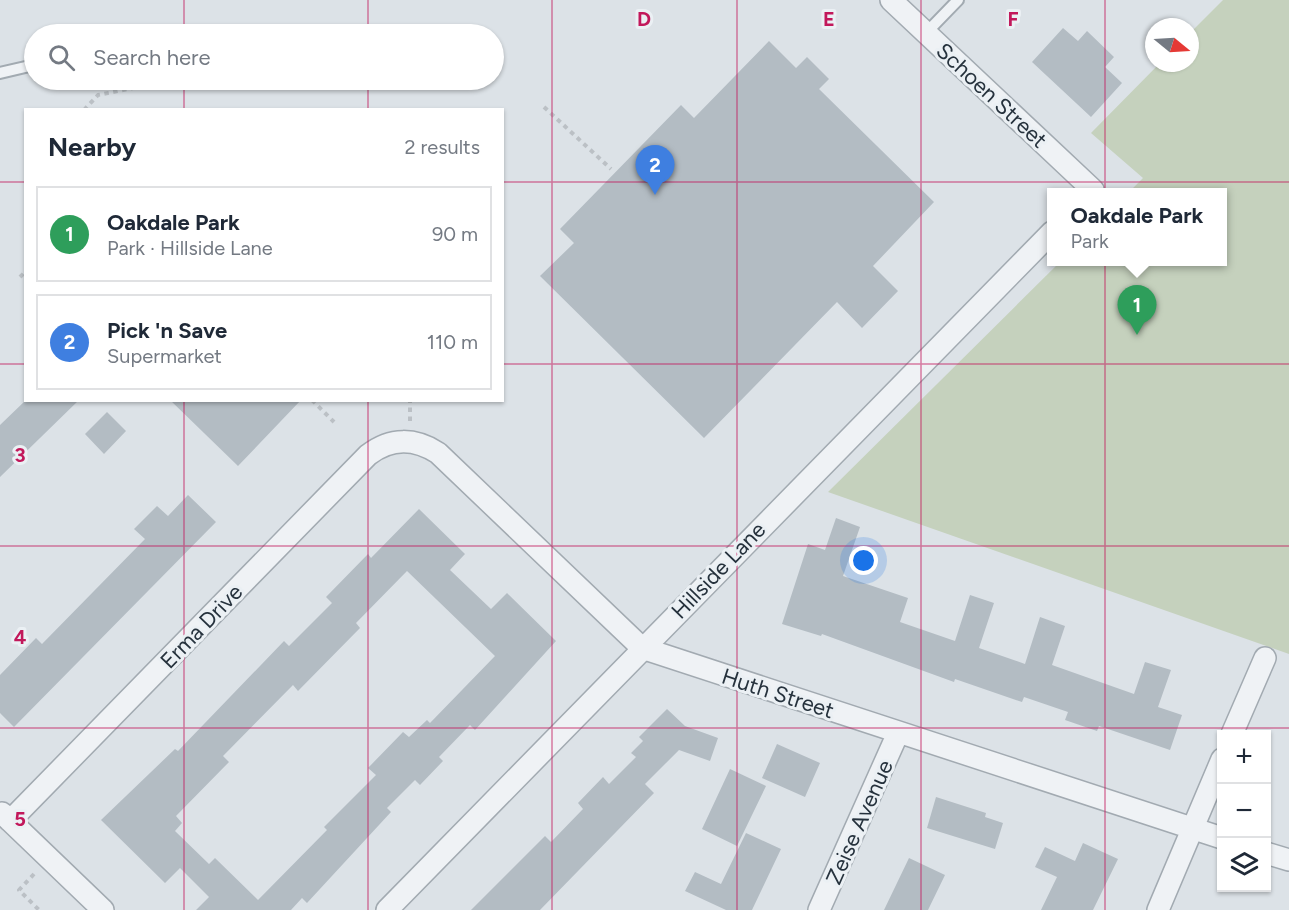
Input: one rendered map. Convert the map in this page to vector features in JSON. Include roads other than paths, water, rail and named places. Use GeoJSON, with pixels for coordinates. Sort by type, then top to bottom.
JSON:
{"type":"FeatureCollection","features":[{"type":"Feature","properties":{"kind":"street","name":"Schoen Street"},"geometry":{"type":"LineString","coordinates":[[891,0],[1089,188]]}},
{"type":"Feature","properties":{"kind":"street","name":"Hillside Lane"},"geometry":{"type":"LineString","coordinates":[[387,910],[1047,237]]}},
{"type":"Feature","properties":{"kind":"street","name":"Huth Street"},"geometry":{"type":"LineString","coordinates":[[399,441],[420,443],[438,453],[642,648],[898,734],[1217,837]]}},
{"type":"Feature","properties":{"kind":"street","name":"Erma Drive"},"geometry":{"type":"LineString","coordinates":[[5,816],[368,455],[390,443],[399,441]]}},
{"type":"Feature","properties":{"kind":"street"},"geometry":{"type":"LineString","coordinates":[[1234,730],[1265,658]]}},
{"type":"Feature","properties":{"kind":"street","name":"Zeise Avenue"},"geometry":{"type":"LineString","coordinates":[[819,910],[898,734]]}},
{"type":"Feature","properties":{"kind":"street"},"geometry":{"type":"LineString","coordinates":[[1158,910],[1217,769]]}},
{"type":"Feature","properties":{"kind":"street"},"geometry":{"type":"LineString","coordinates":[[5,816],[103,910]]}},
{"type":"Feature","properties":{"kind":"street"},"geometry":{"type":"LineString","coordinates":[[1271,855],[1289,860]]}},
{"type":"Feature","properties":{"kind":"lane"},"geometry":{"type":"LineString","coordinates":[[926,33],[958,0]]}},
{"type":"Feature","properties":{"kind":"lane"},"geometry":{"type":"LineString","coordinates":[[0,73],[24,67]]}},
{"type":"Feature","properties":{"kind":"place","name":"Pick 'n Save"},"geometry":{"type":"Point","coordinates":[655,195]}},
{"type":"Feature","properties":{"kind":"place","name":"Oakdale Park"},"geometry":{"type":"Point","coordinates":[1137,335]}}]}
